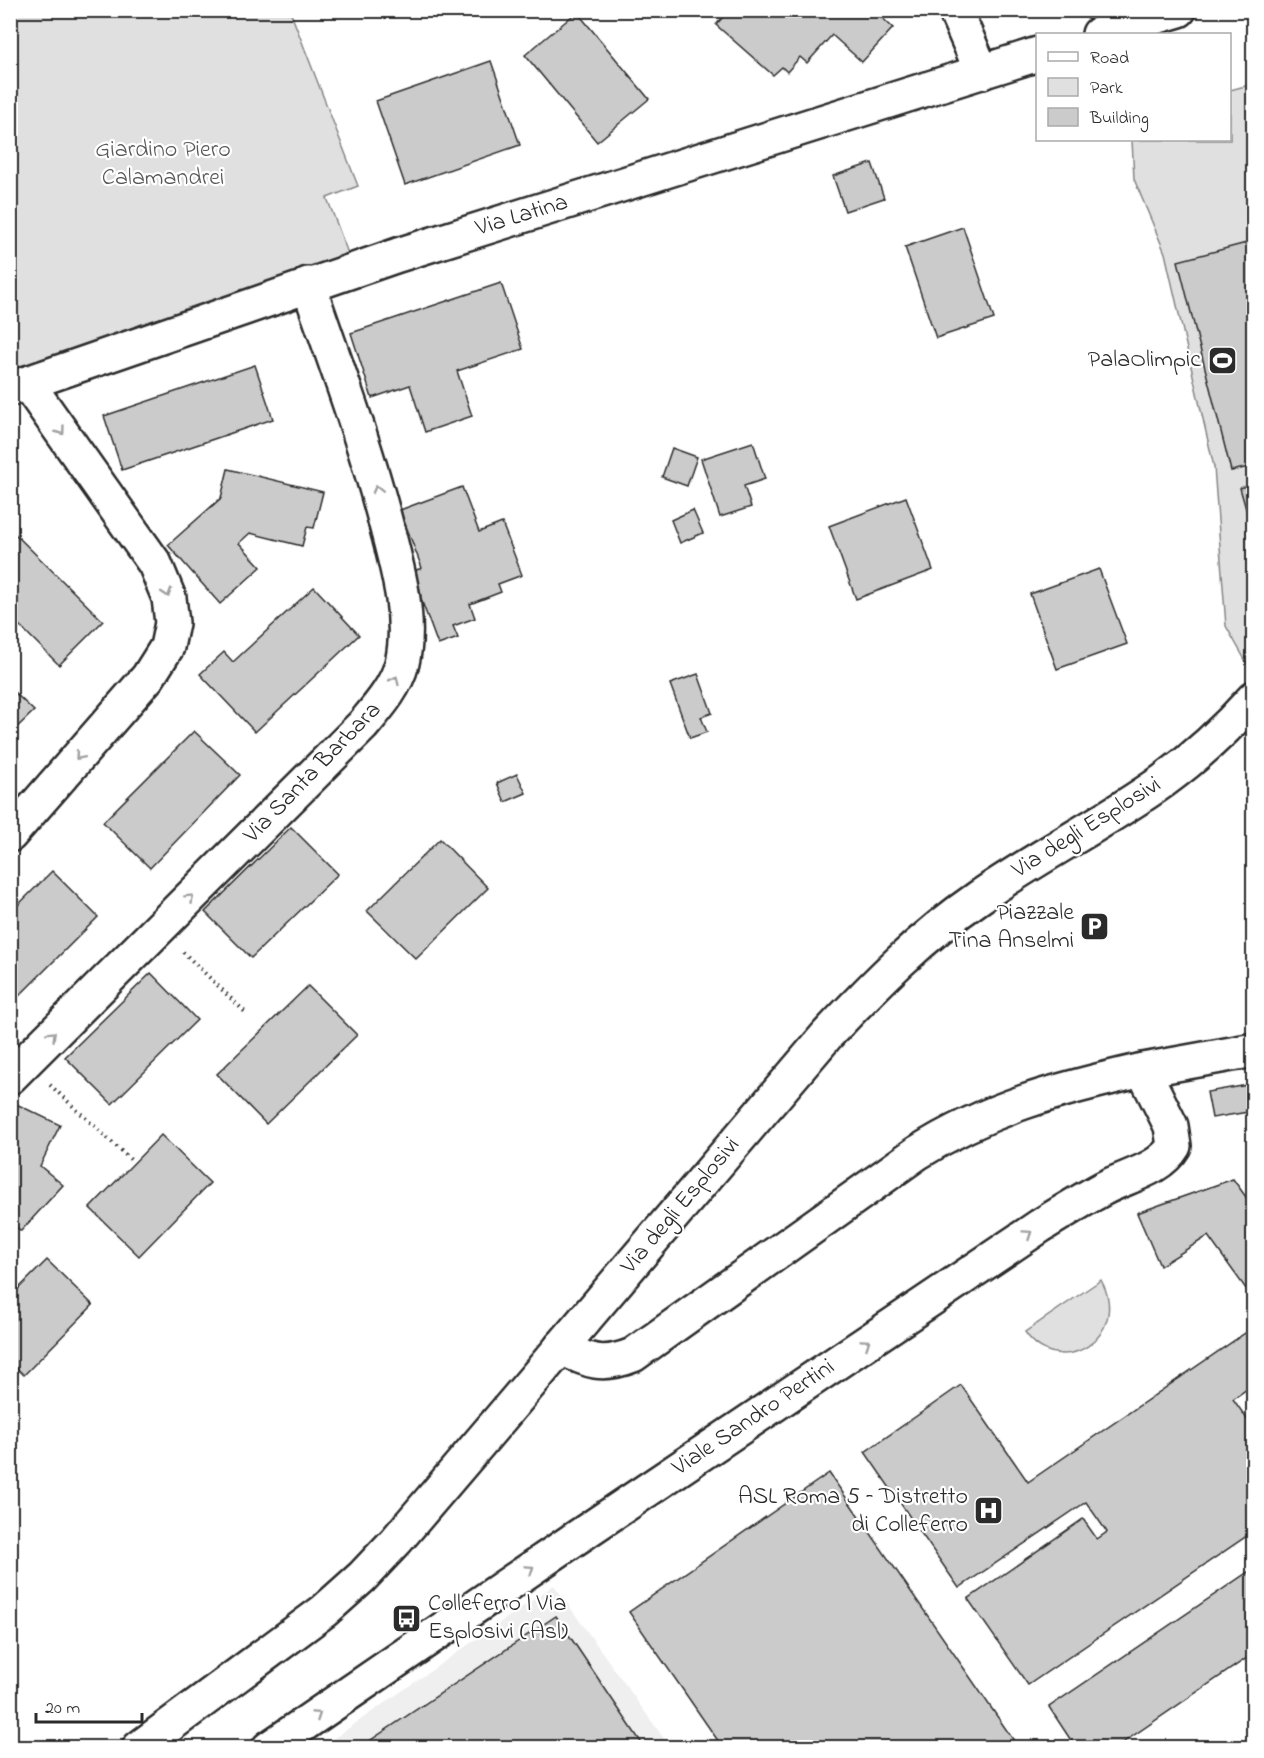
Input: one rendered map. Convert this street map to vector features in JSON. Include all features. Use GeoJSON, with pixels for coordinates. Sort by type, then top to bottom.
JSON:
{"type":"FeatureCollection","features":[{"type":"Feature","properties":{"kind":"street"},"geometry":{"type":"LineString","coordinates":[[955,10],[981,72]]}},
{"type":"Feature","properties":{"kind":"street"},"geometry":{"type":"LineString","coordinates":[[1113,24],[1179,10]]}},
{"type":"Feature","properties":{"kind":"street","name":"Via Latina"},"geometry":{"type":"LineString","coordinates":[[19,386],[308,284],[1036,55]]}},
{"type":"Feature","properties":{"kind":"street","name":"Via Santa Barbara"},"geometry":{"type":"LineString","coordinates":[[18,1069],[363,725],[385,699],[401,666],[405,628],[393,551],[372,467],[308,284]]}},
{"type":"Feature","properties":{"kind":"street"},"geometry":{"type":"LineString","coordinates":[[10,835],[148,677],[167,647],[172,623],[169,598],[155,564],[19,386]]}},
{"type":"Feature","properties":{"kind":"street","name":"Via degli Esplosivi"},"geometry":{"type":"LineString","coordinates":[[139,1748],[312,1621],[362,1577],[396,1541],[827,1035],[890,969],[944,923],[981,896],[1163,781],[1228,725],[1254,698]]}},
{"type":"Feature","properties":{"kind":"street"},"geometry":{"type":"LineString","coordinates":[[561,1347],[586,1360],[596,1362],[620,1360],[633,1355],[894,1169],[939,1139],[987,1115],[1031,1099],[1143,1070],[1254,1050]]}},
{"type":"Feature","properties":{"kind":"street","name":"Viale Sandro Pertini"},"geometry":{"type":"LineString","coordinates":[[269,1748],[1040,1226],[1169,1155],[1174,1146],[1171,1126],[1143,1070]]}},
{"type":"Feature","properties":{"kind":"path"},"geometry":{"type":"LineString","coordinates":[[159,929],[245,1012]]}},
{"type":"Feature","properties":{"kind":"path"},"geometry":{"type":"LineString","coordinates":[[18,1069],[131,1160]]}},
{"type":"Feature","properties":{"kind":"shaded area"},"geometry":{"type":"Polygon","coordinates":[[[554,1585],[670,1747],[320,1748],[554,1585]]]}},
{"type":"Feature","properties":{"kind":"green space","name":"Giardino Piero Calamandrei"},"geometry":{"type":"Polygon","coordinates":[[[11,11],[290,11],[358,186],[327,198],[349,256],[11,386],[11,11]]]}},
{"type":"Feature","properties":{"kind":"green space","name":"PalaOlimpic"},"geometry":{"type":"Polygon","coordinates":[[[1249,85],[1254,100],[1253,674],[1226,626],[1214,467],[1165,253],[1134,179],[1132,141],[1231,141],[1231,90],[1249,85]]]}},
{"type":"Feature","properties":{"kind":"green space"},"geometry":{"type":"Polygon","coordinates":[[[1101,1280],[1108,1300],[1107,1319],[1100,1335],[1088,1346],[1073,1353],[1056,1353],[1040,1347],[1025,1332],[1101,1280]]]}},
{"type":"Feature","properties":{"kind":"building"},"geometry":{"type":"Polygon","coordinates":[[[729,10],[874,10],[893,28],[862,62],[832,35],[807,63],[800,57],[787,72],[782,67],[773,75],[716,25],[729,10]]]}},
{"type":"Feature","properties":{"kind":"building"},"geometry":{"type":"Polygon","coordinates":[[[577,12],[649,99],[597,142],[525,55],[577,12]]]}},
{"type":"Feature","properties":{"kind":"building"},"geometry":{"type":"Polygon","coordinates":[[[491,61],[520,145],[405,185],[376,101],[491,61]]]}},
{"type":"Feature","properties":{"kind":"building"},"geometry":{"type":"Polygon","coordinates":[[[872,163],[884,198],[845,211],[833,176],[872,163]]]}},
{"type":"Feature","properties":{"kind":"building"},"geometry":{"type":"Polygon","coordinates":[[[963,227],[994,319],[936,338],[905,247],[963,227]]]}},
{"type":"Feature","properties":{"kind":"building"},"geometry":{"type":"Polygon","coordinates":[[[1254,241],[1254,466],[1231,471],[1178,261],[1254,241]]]}},
{"type":"Feature","properties":{"kind":"building"},"geometry":{"type":"Polygon","coordinates":[[[501,283],[523,349],[457,371],[472,416],[425,432],[410,385],[372,398],[351,333],[501,283]]]}},
{"type":"Feature","properties":{"kind":"building"},"geometry":{"type":"Polygon","coordinates":[[[255,365],[273,419],[122,470],[104,416],[255,365]]]}},
{"type":"Feature","properties":{"kind":"building"},"geometry":{"type":"Polygon","coordinates":[[[753,442],[765,479],[744,486],[751,507],[720,517],[701,459],[753,442]]]}},
{"type":"Feature","properties":{"kind":"building"},"geometry":{"type":"Polygon","coordinates":[[[672,448],[697,457],[687,486],[662,477],[672,448]]]}},
{"type":"Feature","properties":{"kind":"building"},"geometry":{"type":"Polygon","coordinates":[[[228,469],[323,492],[314,528],[307,527],[302,546],[250,533],[239,543],[261,567],[220,604],[168,545],[221,498],[228,469]]]}},
{"type":"Feature","properties":{"kind":"building"},"geometry":{"type":"Polygon","coordinates":[[[1254,484],[1254,537],[1240,488],[1254,484]]]}},
{"type":"Feature","properties":{"kind":"building"},"geometry":{"type":"Polygon","coordinates":[[[462,487],[479,532],[502,523],[522,575],[498,584],[501,592],[470,604],[475,618],[453,626],[458,638],[438,645],[411,572],[422,568],[400,510],[462,487]]]}},
{"type":"Feature","properties":{"kind":"building"},"geometry":{"type":"Polygon","coordinates":[[[906,497],[933,570],[856,599],[829,526],[906,497]]]}},
{"type":"Feature","properties":{"kind":"building"},"geometry":{"type":"Polygon","coordinates":[[[693,510],[703,533],[680,543],[671,520],[693,510]]]}},
{"type":"Feature","properties":{"kind":"building"},"geometry":{"type":"Polygon","coordinates":[[[10,529],[103,621],[59,665],[10,616],[10,529]]]}},
{"type":"Feature","properties":{"kind":"building"},"geometry":{"type":"Polygon","coordinates":[[[1099,569],[1127,644],[1057,669],[1030,594],[1099,569]]]}},
{"type":"Feature","properties":{"kind":"building"},"geometry":{"type":"Polygon","coordinates":[[[314,587],[359,635],[255,732],[200,674],[224,652],[233,662],[314,587]]]}},
{"type":"Feature","properties":{"kind":"building"},"geometry":{"type":"Polygon","coordinates":[[[698,674],[712,713],[701,717],[707,732],[690,738],[670,684],[698,674]]]}},
{"type":"Feature","properties":{"kind":"building"},"geometry":{"type":"Polygon","coordinates":[[[10,688],[34,711],[10,734],[10,688]]]}},
{"type":"Feature","properties":{"kind":"building"},"geometry":{"type":"Polygon","coordinates":[[[194,731],[240,775],[150,868],[103,822],[194,731]]]}},
{"type":"Feature","properties":{"kind":"building"},"geometry":{"type":"Polygon","coordinates":[[[517,774],[526,793],[505,802],[497,783],[517,774]]]}},
{"type":"Feature","properties":{"kind":"building"},"geometry":{"type":"Polygon","coordinates":[[[291,827],[338,874],[251,958],[205,912],[291,827]]]}},
{"type":"Feature","properties":{"kind":"building"},"geometry":{"type":"Polygon","coordinates":[[[440,839],[488,888],[416,959],[367,911],[440,839]]]}},
{"type":"Feature","properties":{"kind":"building"},"geometry":{"type":"Polygon","coordinates":[[[52,871],[98,917],[10,1005],[10,913],[52,871]]]}},
{"type":"Feature","properties":{"kind":"building"},"geometry":{"type":"Polygon","coordinates":[[[151,973],[197,1020],[112,1104],[65,1057],[151,973]]]}},
{"type":"Feature","properties":{"kind":"building"},"geometry":{"type":"Polygon","coordinates":[[[308,986],[357,1035],[266,1124],[217,1074],[308,986]]]}},
{"type":"Feature","properties":{"kind":"building"},"geometry":{"type":"Polygon","coordinates":[[[1254,1084],[1254,1111],[1212,1118],[1207,1092],[1254,1084]]]}},
{"type":"Feature","properties":{"kind":"building"},"geometry":{"type":"Polygon","coordinates":[[[10,1101],[60,1125],[40,1166],[63,1185],[21,1231],[10,1222],[10,1101]]]}},
{"type":"Feature","properties":{"kind":"building"},"geometry":{"type":"Polygon","coordinates":[[[161,1135],[210,1183],[139,1256],[90,1208],[161,1135]]]}},
{"type":"Feature","properties":{"kind":"building"},"geometry":{"type":"Polygon","coordinates":[[[1233,1179],[1254,1208],[1254,1300],[1208,1236],[1160,1266],[1137,1213],[1233,1179]]]}},
{"type":"Feature","properties":{"kind":"building"},"geometry":{"type":"Polygon","coordinates":[[[47,1260],[93,1305],[24,1375],[10,1362],[10,1297],[47,1260]]]}},
{"type":"Feature","properties":{"kind":"building","name":"ASL Roma 5 – Distretto di Colleferro"},"geometry":{"type":"Polygon","coordinates":[[[1254,1327],[1254,1384],[1233,1399],[1254,1429],[1254,1531],[1028,1685],[968,1599],[1083,1519],[1097,1539],[1107,1532],[1086,1502],[959,1588],[865,1452],[961,1385],[1028,1482],[1254,1327]]]}},
{"type":"Feature","properties":{"kind":"building","name":"ASL Roma 5 – Distretto di Colleferro"},"geometry":{"type":"Polygon","coordinates":[[[829,1473],[1019,1748],[723,1748],[629,1612],[829,1473]]]}},
{"type":"Feature","properties":{"kind":"building"},"geometry":{"type":"Polygon","coordinates":[[[1254,1568],[1254,1653],[1115,1748],[1076,1748],[1049,1707],[1254,1568]]]}},
{"type":"Feature","properties":{"kind":"building"},"geometry":{"type":"Polygon","coordinates":[[[556,1616],[645,1748],[359,1748],[556,1616]]]}},
{"type":"Feature","properties":{"kind":"place","name":"PalaOlimpic"},"geometry":{"type":"Point","coordinates":[1222,360]}},
{"type":"Feature","properties":{"kind":"place","name":"Piazzale Tina Anselmi"},"geometry":{"type":"Point","coordinates":[1095,927]}},
{"type":"Feature","properties":{"kind":"place","name":"ASL Roma 5 – Distretto di Colleferro"},"geometry":{"type":"Point","coordinates":[989,1511]}},
{"type":"Feature","properties":{"kind":"place","name":"Colleferro | Via Esplosivi (Asl)"},"geometry":{"type":"Point","coordinates":[407,1618]}}]}
